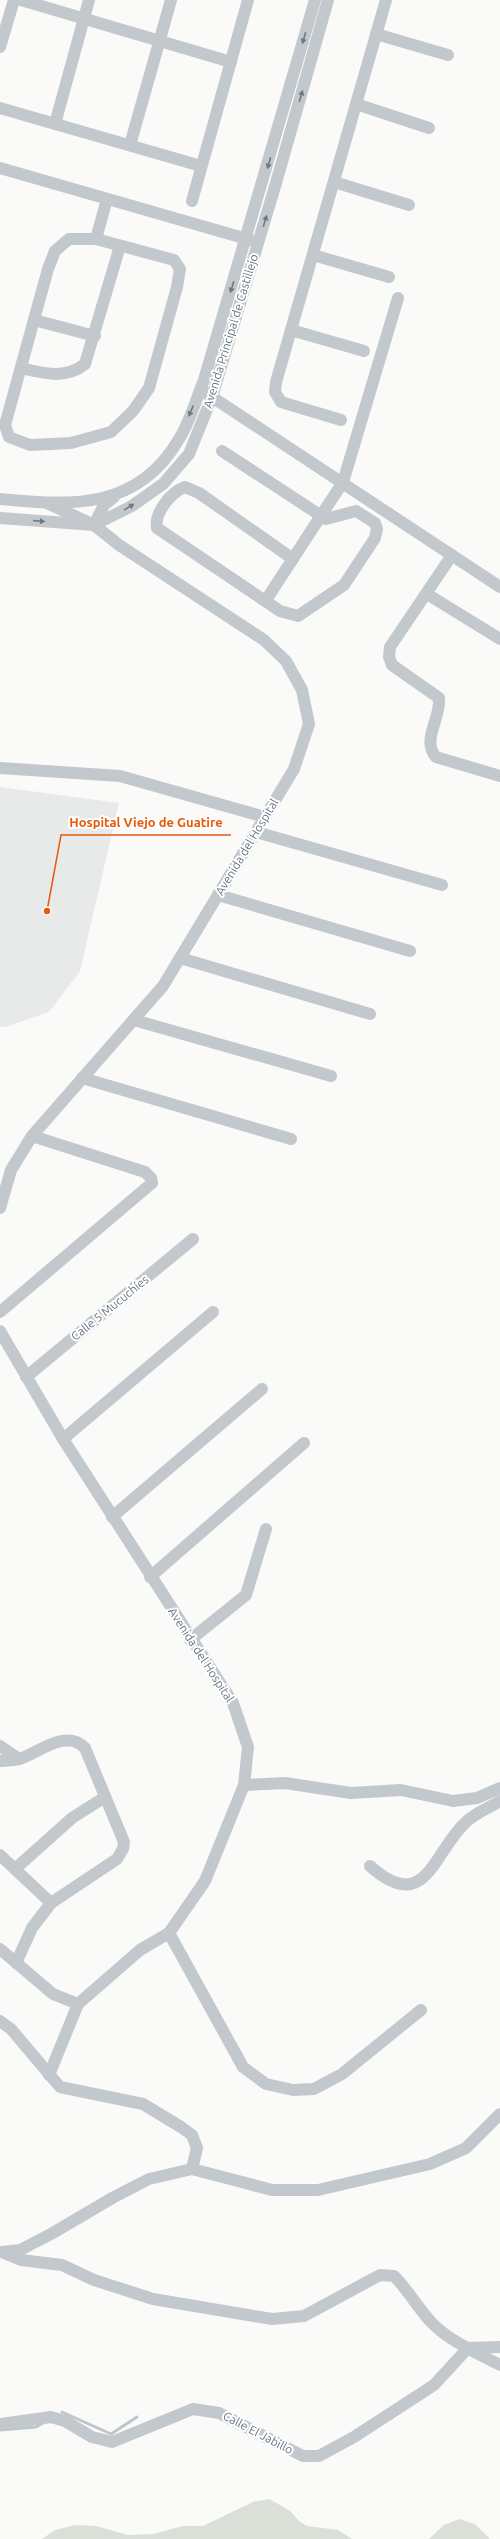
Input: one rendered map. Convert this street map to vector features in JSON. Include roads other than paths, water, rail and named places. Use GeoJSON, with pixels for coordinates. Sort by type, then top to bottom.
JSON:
{"type":"FeatureCollection","features":[{"type":"Feature","properties":{"kind":"street"},"geometry":{"type":"LineString","coordinates":[[0,46],[14,0]]}},
{"type":"Feature","properties":{"kind":"street"},"geometry":{"type":"LineString","coordinates":[[21,0],[231,62]]}},
{"type":"Feature","properties":{"kind":"street"},"geometry":{"type":"LineString","coordinates":[[55,124],[89,0]]}},
{"type":"Feature","properties":{"kind":"street"},"geometry":{"type":"LineString","coordinates":[[130,145],[171,0]]}},
{"type":"Feature","properties":{"kind":"street"},"geometry":{"type":"LineString","coordinates":[[192,201],[248,0]]}},
{"type":"Feature","properties":{"kind":"street","name":"Avenida Principal de Castillejo"},"geometry":{"type":"LineString","coordinates":[[0,499],[47,503],[88,502],[116,495],[151,476],[179,439],[200,389],[246,239],[315,0]]}},
{"type":"Feature","properties":{"kind":"street","name":"Avenida Principal de Castillejo"},"geometry":{"type":"LineString","coordinates":[[94,525],[132,506],[164,484],[189,454],[212,397],[328,0]]}},
{"type":"Feature","properties":{"kind":"street"},"geometry":{"type":"LineString","coordinates":[[342,420],[281,402],[275,392],[276,382],[386,0]]}},
{"type":"Feature","properties":{"kind":"street"},"geometry":{"type":"LineString","coordinates":[[376,34],[448,55]]}},
{"type":"Feature","properties":{"kind":"street"},"geometry":{"type":"LineString","coordinates":[[356,104],[429,128]]}},
{"type":"Feature","properties":{"kind":"street"},"geometry":{"type":"LineString","coordinates":[[0,108],[201,166]]}},
{"type":"Feature","properties":{"kind":"street"},"geometry":{"type":"LineString","coordinates":[[0,168],[258,243]]}},
{"type":"Feature","properties":{"kind":"street"},"geometry":{"type":"LineString","coordinates":[[334,182],[409,205]]}},
{"type":"Feature","properties":{"kind":"street"},"geometry":{"type":"LineString","coordinates":[[96,239],[107,199]]}},
{"type":"Feature","properties":{"kind":"street"},"geometry":{"type":"LineString","coordinates":[[69,239],[96,239],[120,246],[174,260],[180,269],[177,287],[149,388],[133,411],[110,432],[71,443],[30,445],[9,437],[5,425],[55,251],[69,239]]}},
{"type":"Feature","properties":{"kind":"street"},"geometry":{"type":"LineString","coordinates":[[21,368],[54,375],[77,370],[86,364],[120,246]]}},
{"type":"Feature","properties":{"kind":"street"},"geometry":{"type":"LineString","coordinates":[[313,255],[389,277]]}},
{"type":"Feature","properties":{"kind":"street"},"geometry":{"type":"LineString","coordinates":[[266,600],[343,482],[398,298]]}},
{"type":"Feature","properties":{"kind":"street"},"geometry":{"type":"LineString","coordinates":[[34,320],[95,336]]}},
{"type":"Feature","properties":{"kind":"street"},"geometry":{"type":"LineString","coordinates":[[291,330],[364,352]]}},
{"type":"Feature","properties":{"kind":"street"},"geometry":{"type":"LineString","coordinates":[[200,389],[500,587]]}},
{"type":"Feature","properties":{"kind":"street"},"geometry":{"type":"LineString","coordinates":[[222,451],[321,515],[331,519],[340,514],[356,511],[375,523],[377,528],[375,538],[344,585],[303,614],[292,616],[157,528],[157,517],[178,490],[185,487],[192,489],[293,559]]}},
{"type":"Feature","properties":{"kind":"street"},"geometry":{"type":"LineString","coordinates":[[0,518],[94,525],[104,505],[116,495]]}},
{"type":"Feature","properties":{"kind":"street","name":"Avenida del Hospital"},"geometry":{"type":"LineString","coordinates":[[0,1208],[11,1170],[32,1136],[163,986],[294,769],[309,724],[302,690],[286,661],[264,640],[119,545],[94,525],[47,503]]}},
{"type":"Feature","properties":{"kind":"street"},"geometry":{"type":"LineString","coordinates":[[452,555],[390,647],[389,657],[392,665],[439,698],[438,715],[430,740],[431,752],[436,757],[500,776]]}},
{"type":"Feature","properties":{"kind":"street"},"geometry":{"type":"LineString","coordinates":[[427,594],[500,639]]}},
{"type":"Feature","properties":{"kind":"street"},"geometry":{"type":"LineString","coordinates":[[0,768],[120,776],[265,817]]}},
{"type":"Feature","properties":{"kind":"street"},"geometry":{"type":"LineString","coordinates":[[256,832],[442,885]]}},
{"type":"Feature","properties":{"kind":"street"},"geometry":{"type":"LineString","coordinates":[[218,896],[410,951]]}},
{"type":"Feature","properties":{"kind":"street"},"geometry":{"type":"LineString","coordinates":[[180,958],[370,1014]]}},
{"type":"Feature","properties":{"kind":"street"},"geometry":{"type":"LineString","coordinates":[[134,1020],[331,1076]]}},
{"type":"Feature","properties":{"kind":"street"},"geometry":{"type":"LineString","coordinates":[[82,1078],[290,1139]]}},
{"type":"Feature","properties":{"kind":"street"},"geometry":{"type":"LineString","coordinates":[[0,1312],[152,1183],[151,1178],[145,1172],[32,1136]]}},
{"type":"Feature","properties":{"kind":"street","name":"Calle 5 Mucuchíes"},"geometry":{"type":"LineString","coordinates":[[26,1377],[193,1239]]}},
{"type":"Feature","properties":{"kind":"street"},"geometry":{"type":"LineString","coordinates":[[63,1439],[213,1312]]}},
{"type":"Feature","properties":{"kind":"street","name":"Avenida del Hospital"},"geometry":{"type":"LineString","coordinates":[[0,1331],[63,1439],[190,1640],[233,1703],[248,1747],[244,1785],[205,1881],[170,1933],[140,1950],[78,2004],[50,2075]]}},
{"type":"Feature","properties":{"kind":"street"},"geometry":{"type":"LineString","coordinates":[[112,1517],[262,1389]]}},
{"type":"Feature","properties":{"kind":"street"},"geometry":{"type":"LineString","coordinates":[[150,1576],[304,1443]]}},
{"type":"Feature","properties":{"kind":"street"},"geometry":{"type":"LineString","coordinates":[[190,1640],[246,1595],[266,1529]]}},
{"type":"Feature","properties":{"kind":"street"},"geometry":{"type":"LineString","coordinates":[[0,1761],[19,1759],[52,1744],[72,1740],[80,1743],[85,1748],[124,1842],[121,1854],[51,1903],[32,1928],[16,1963]]}},
{"type":"Feature","properties":{"kind":"street"},"geometry":{"type":"LineString","coordinates":[[0,1746],[19,1759]]}},
{"type":"Feature","properties":{"kind":"street"},"geometry":{"type":"LineString","coordinates":[[244,1785],[284,1783],[351,1793],[401,1790],[453,1801],[477,1798],[500,1788]]}},
{"type":"Feature","properties":{"kind":"street"},"geometry":{"type":"LineString","coordinates":[[15,1869],[72,1818],[105,1797]]}},
{"type":"Feature","properties":{"kind":"street"},"geometry":{"type":"LineString","coordinates":[[370,1866],[383,1877],[400,1884],[419,1882],[432,1868],[467,1821],[500,1801]]}},
{"type":"Feature","properties":{"kind":"street"},"geometry":{"type":"LineString","coordinates":[[0,1855],[51,1903]]}},
{"type":"Feature","properties":{"kind":"street"},"geometry":{"type":"LineString","coordinates":[[170,1933],[243,2067],[266,2084],[293,2090],[314,2089],[342,2074],[421,2010]]}},
{"type":"Feature","properties":{"kind":"street"},"geometry":{"type":"LineString","coordinates":[[0,1949],[53,1994],[78,2004]]}},
{"type":"Feature","properties":{"kind":"street"},"geometry":{"type":"LineString","coordinates":[[0,2021],[11,2029],[60,2087],[143,2104],[192,2135],[197,2148],[192,2169]]}},
{"type":"Feature","properties":{"kind":"street"},"geometry":{"type":"LineString","coordinates":[[1,2252],[20,2250],[148,2179],[192,2169],[272,2190],[318,2190],[430,2164],[466,2148],[500,2114]]}},
{"type":"Feature","properties":{"kind":"street"},"geometry":{"type":"LineString","coordinates":[[1,2252],[21,2260],[62,2265],[94,2280],[153,2300],[272,2318],[304,2316],[380,2275],[394,2276],[409,2292],[431,2323],[468,2348],[500,2365]]}},
{"type":"Feature","properties":{"kind":"street"},"geometry":{"type":"LineString","coordinates":[[468,2348],[500,2347]]}},
{"type":"Feature","properties":{"kind":"street","name":"Calle El Jabillo"},"geometry":{"type":"LineString","coordinates":[[0,2424],[51,2417],[65,2421],[92,2437],[112,2442],[193,2409],[219,2413],[303,2456],[319,2456],[354,2437],[434,2385],[468,2348]]}},
{"type":"Feature","properties":{"kind":"waterway"},"geometry":{"type":"LineString","coordinates":[[62,2412],[111,2434],[137,2417]]}},
{"type":"Feature","properties":{"kind":"waterway"},"geometry":{"type":"LineString","coordinates":[[0,2430],[36,2427],[43,2423]]}},
{"type":"Feature","properties":{"kind":"place","name":"Hospital Viejo de Guatire"},"geometry":{"type":"Point","coordinates":[47,911]}}]}
